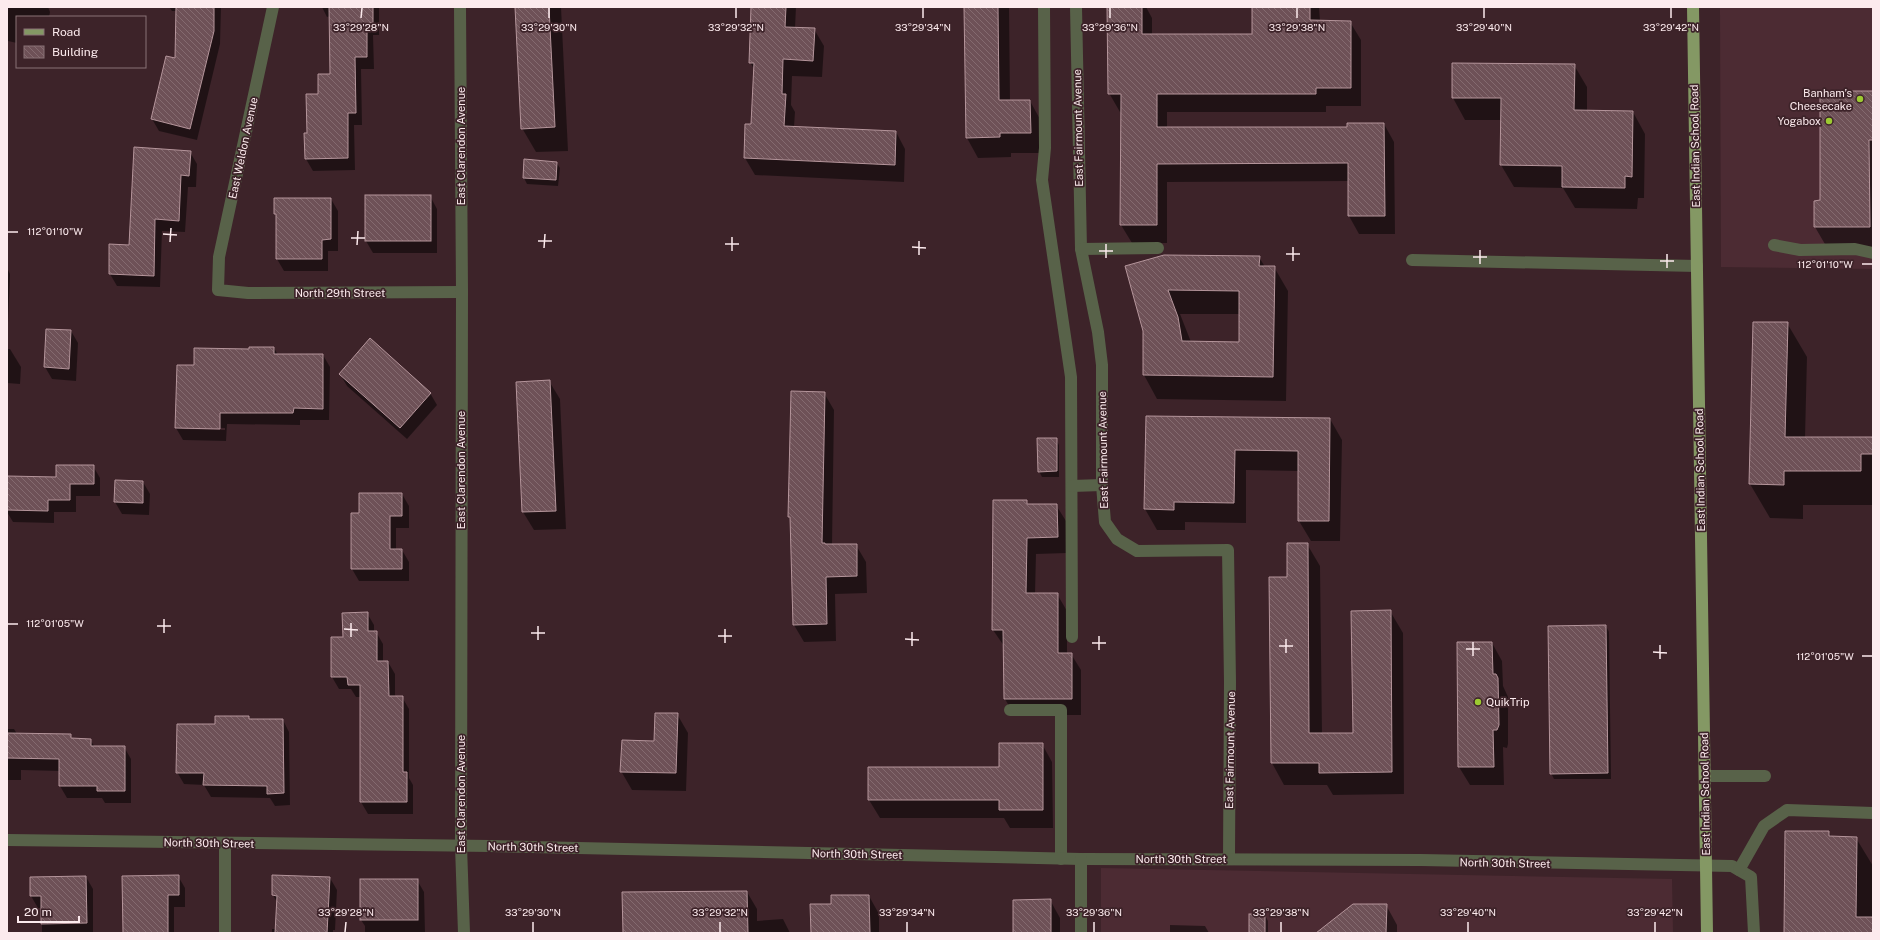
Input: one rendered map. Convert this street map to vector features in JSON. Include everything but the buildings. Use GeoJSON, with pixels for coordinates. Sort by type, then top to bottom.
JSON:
{"type":"FeatureCollection","features":[{"type":"Feature","properties":{"kind":"main road","name":"East Indian School Road"},"geometry":{"type":"LineString","coordinates":[[1693,7],[1707,933]]}},
{"type":"Feature","properties":{"kind":"street","name":"East Weldon Avenue"},"geometry":{"type":"LineString","coordinates":[[218,290],[219,258],[272,7]]}},
{"type":"Feature","properties":{"kind":"street","name":"East Clarendon Avenue"},"geometry":{"type":"LineString","coordinates":[[460,7],[462,292],[461,846],[464,933]]}},
{"type":"Feature","properties":{"kind":"street"},"geometry":{"type":"LineString","coordinates":[[1044,7],[1045,148],[1042,180],[1071,376],[1072,637]]}},
{"type":"Feature","properties":{"kind":"street","name":"East Fairmount Avenue"},"geometry":{"type":"LineString","coordinates":[[1076,7],[1081,249],[1098,332],[1102,365],[1102,485],[1105,522],[1116,539],[1136,551],[1228,550],[1230,859]]}},
{"type":"Feature","properties":{"kind":"street"},"geometry":{"type":"LineString","coordinates":[[1774,245],[1800,250],[1854,249],[1873,253]]}},
{"type":"Feature","properties":{"kind":"street"},"geometry":{"type":"LineString","coordinates":[[1081,249],[1158,248]]}},
{"type":"Feature","properties":{"kind":"street"},"geometry":{"type":"LineString","coordinates":[[1412,260],[1697,266]]}},
{"type":"Feature","properties":{"kind":"street","name":"North 29th Street"},"geometry":{"type":"LineString","coordinates":[[218,290],[248,293],[462,292]]}},
{"type":"Feature","properties":{"kind":"street"},"geometry":{"type":"LineString","coordinates":[[1072,486],[1102,485]]}},
{"type":"Feature","properties":{"kind":"street"},"geometry":{"type":"LineString","coordinates":[[1010,710],[1061,710],[1061,859]]}},
{"type":"Feature","properties":{"kind":"street"},"geometry":{"type":"LineString","coordinates":[[1705,776],[1765,776]]}},
{"type":"Feature","properties":{"kind":"street"},"geometry":{"type":"LineString","coordinates":[[1754,933],[1751,877],[1739,870],[1764,826],[1787,810],[1873,813]]}},
{"type":"Feature","properties":{"kind":"street","name":"North 30th Street"},"geometry":{"type":"LineString","coordinates":[[7,840],[461,846],[1061,859],[1421,860],[1732,866],[1739,870]]}},
{"type":"Feature","properties":{"kind":"street"},"geometry":{"type":"LineString","coordinates":[[225,843],[225,933]]}},
{"type":"Feature","properties":{"kind":"street"},"geometry":{"type":"LineString","coordinates":[[1081,859],[1081,933]]}},
{"type":"Feature","properties":{"kind":"shaded area"},"geometry":{"type":"Polygon","coordinates":[[[1720,7],[1873,7],[1873,269],[1721,267],[1720,7]]]}},
{"type":"Feature","properties":{"kind":"shaded area"},"geometry":{"type":"Polygon","coordinates":[[[1101,868],[1672,879],[1673,933],[1101,933],[1101,868]]]}},
{"type":"Feature","properties":{"kind":"place","name":"Banham’s Cheesecake"},"geometry":{"type":"Point","coordinates":[1860,99]}},
{"type":"Feature","properties":{"kind":"place","name":"Yogabox"},"geometry":{"type":"Point","coordinates":[1829,121]}},
{"type":"Feature","properties":{"kind":"place","name":"QuikTrip"},"geometry":{"type":"Point","coordinates":[1478,702]}}]}
